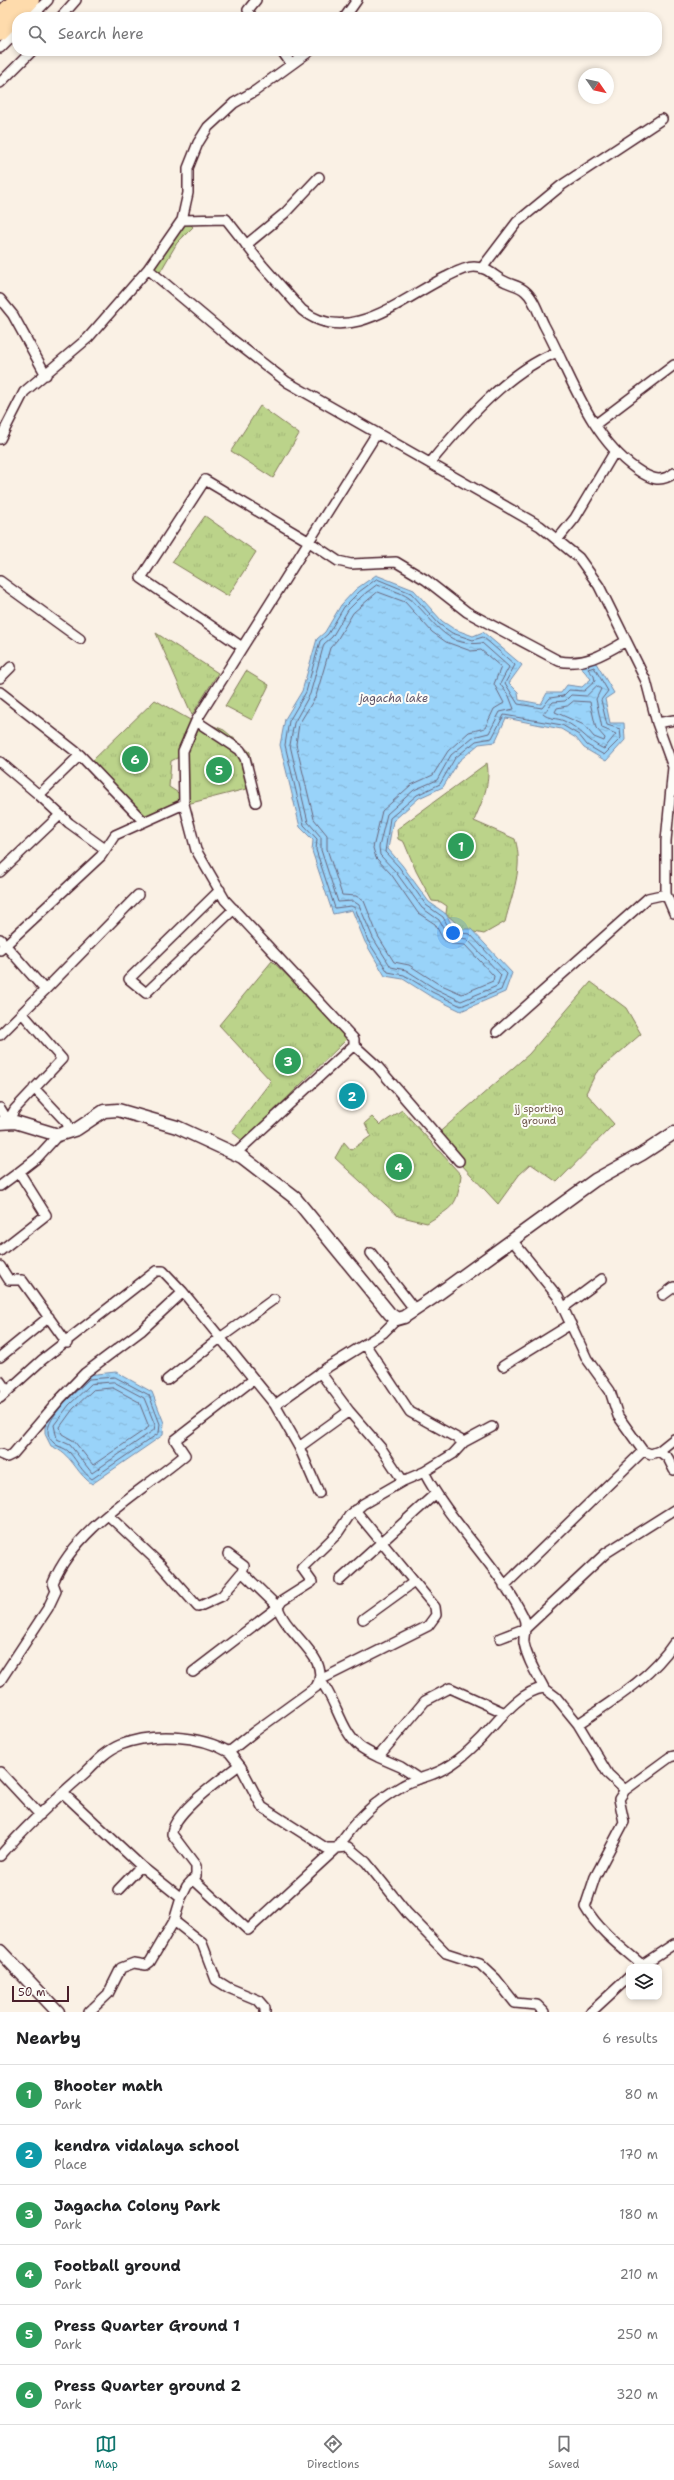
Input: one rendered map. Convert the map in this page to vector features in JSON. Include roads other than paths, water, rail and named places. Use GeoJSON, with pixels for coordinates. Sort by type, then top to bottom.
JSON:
{"type":"FeatureCollection","features":[{"type":"Feature","properties":{"kind":"highway"},"geometry":{"type":"LineString","coordinates":[[0,16],[17,0]]}},
{"type":"Feature","properties":{"kind":"highway"},"geometry":{"type":"LineString","coordinates":[[19,12],[31,0]]}},
{"type":"Feature","properties":{"kind":"highway"},"geometry":{"type":"LineString","coordinates":[[0,32],[12,20]]}},
{"type":"Feature","properties":{"kind":"main road"},"geometry":{"type":"LineString","coordinates":[[4,1122],[58,1135],[70,1132],[104,1112],[118,1110],[177,1127],[235,1154],[267,1175],[296,1198],[390,1314],[397,1319],[404,1317],[415,1310],[595,1180],[642,1154],[674,1133]]}},
{"type":"Feature","properties":{"kind":"main road"},"geometry":{"type":"LineString","coordinates":[[0,1951],[58,2012]]}},
{"type":"Feature","properties":{"kind":"street"},"geometry":{"type":"LineString","coordinates":[[36,12],[48,0]]}},
{"type":"Feature","properties":{"kind":"street"},"geometry":{"type":"LineString","coordinates":[[65,12],[76,0]]}},
{"type":"Feature","properties":{"kind":"street"},"geometry":{"type":"LineString","coordinates":[[249,12],[248,10],[256,0]]}},
{"type":"Feature","properties":{"kind":"street"},"geometry":{"type":"LineString","coordinates":[[349,12],[357,0]]}},
{"type":"Feature","properties":{"kind":"street"},"geometry":{"type":"LineString","coordinates":[[0,48],[12,36]]}},
{"type":"Feature","properties":{"kind":"street"},"geometry":{"type":"LineString","coordinates":[[0,83],[27,56]]}},
{"type":"Feature","properties":{"kind":"street"},"geometry":{"type":"LineString","coordinates":[[285,56],[291,64]]}},
{"type":"Feature","properties":{"kind":"street"},"geometry":{"type":"LineString","coordinates":[[0,439],[24,392],[46,376],[88,338],[148,269],[182,220],[188,192],[188,168],[198,143],[208,127],[234,103],[255,91],[303,56]]}},
{"type":"Feature","properties":{"kind":"street"},"geometry":{"type":"LineString","coordinates":[[482,268],[517,222],[562,185],[662,119]]}},
{"type":"Feature","properties":{"kind":"street"},"geometry":{"type":"LineString","coordinates":[[246,245],[285,212],[319,177]]}},
{"type":"Feature","properties":{"kind":"street"},"geometry":{"type":"LineString","coordinates":[[182,220],[226,219],[246,245],[302,310],[323,321],[348,323],[373,316],[453,273],[470,267],[482,268],[526,291],[596,424],[615,451],[647,477],[658,480],[674,473]]}},
{"type":"Feature","properties":{"kind":"street"},"geometry":{"type":"LineString","coordinates":[[148,269],[229,337],[288,382],[540,526],[579,558],[599,586],[646,681],[657,723],[673,767],[666,841],[666,894],[674,913]]}},
{"type":"Feature","properties":{"kind":"street"},"geometry":{"type":"LineString","coordinates":[[0,298],[14,315],[46,376]]}},
{"type":"Feature","properties":{"kind":"street"},"geometry":{"type":"LineString","coordinates":[[430,463],[456,431],[524,368],[541,358],[558,352]]}},
{"type":"Feature","properties":{"kind":"street"},"geometry":{"type":"LineString","coordinates":[[596,424],[674,365]]}},
{"type":"Feature","properties":{"kind":"street"},"geometry":{"type":"LineString","coordinates":[[235,1154],[354,1045],[354,1039],[234,909],[220,890],[196,850],[184,804],[183,751],[196,721],[377,433]]}},
{"type":"Feature","properties":{"kind":"street"},"geometry":{"type":"LineString","coordinates":[[557,540],[575,518],[615,451]]}},
{"type":"Feature","properties":{"kind":"street"},"geometry":{"type":"LineString","coordinates":[[242,647],[141,578],[205,480],[308,541],[338,561],[351,564],[396,562],[426,580],[466,612],[559,661],[574,664],[599,656],[626,641]]}},
{"type":"Feature","properties":{"kind":"street"},"geometry":{"type":"LineString","coordinates":[[0,581],[80,639]]}},
{"type":"Feature","properties":{"kind":"street"},"geometry":{"type":"LineString","coordinates":[[0,678],[11,667]]}},
{"type":"Feature","properties":{"kind":"street"},"geometry":{"type":"LineString","coordinates":[[0,692],[80,755],[144,822]]}},
{"type":"Feature","properties":{"kind":"street"},"geometry":{"type":"LineString","coordinates":[[657,723],[674,720]]}},
{"type":"Feature","properties":{"kind":"street"},"geometry":{"type":"LineString","coordinates":[[196,721],[240,750],[245,758],[256,802]]}},
{"type":"Feature","properties":{"kind":"street"},"geometry":{"type":"LineString","coordinates":[[38,795],[80,755]]}},
{"type":"Feature","properties":{"kind":"street"},"geometry":{"type":"LineString","coordinates":[[0,762],[60,815],[105,849]]}},
{"type":"Feature","properties":{"kind":"street"},"geometry":{"type":"LineString","coordinates":[[45,990],[2,945],[101,856],[115,835],[184,804]]}},
{"type":"Feature","properties":{"kind":"street"},"geometry":{"type":"LineString","coordinates":[[0,872],[60,815]]}},
{"type":"Feature","properties":{"kind":"street"},"geometry":{"type":"LineString","coordinates":[[220,890],[129,978],[146,993],[234,909]]}},
{"type":"Feature","properties":{"kind":"street"},"geometry":{"type":"LineString","coordinates":[[497,1032],[648,898],[666,894]]}},
{"type":"Feature","properties":{"kind":"street"},"geometry":{"type":"LineString","coordinates":[[0,1035],[138,895]]}},
{"type":"Feature","properties":{"kind":"street"},"geometry":{"type":"LineString","coordinates":[[4,1122],[62,1059],[22,1013]]}},
{"type":"Feature","properties":{"kind":"street"},"geometry":{"type":"LineString","coordinates":[[354,1045],[377,1066],[459,1161]]}},
{"type":"Feature","properties":{"kind":"street"},"geometry":{"type":"LineString","coordinates":[[34,1088],[67,1123],[70,1132]]}},
{"type":"Feature","properties":{"kind":"street"},"geometry":{"type":"LineString","coordinates":[[0,1108],[4,1122]]}},
{"type":"Feature","properties":{"kind":"street"},"geometry":{"type":"LineString","coordinates":[[0,1186],[38,1158],[58,1135]]}},
{"type":"Feature","properties":{"kind":"street"},"geometry":{"type":"LineString","coordinates":[[0,1252],[46,1215],[18,1172]]}},
{"type":"Feature","properties":{"kind":"street"},"geometry":{"type":"LineString","coordinates":[[512,1240],[558,1297],[587,1359],[610,1391],[618,1416],[643,1451],[651,1454],[660,1451],[674,1438]]}},
{"type":"Feature","properties":{"kind":"street"},"geometry":{"type":"LineString","coordinates":[[371,1253],[415,1310]]}},
{"type":"Feature","properties":{"kind":"street"},"geometry":{"type":"LineString","coordinates":[[0,1266],[9,1280],[22,1280],[67,1343]]}},
{"type":"Feature","properties":{"kind":"street"},"geometry":{"type":"LineString","coordinates":[[0,1398],[42,1360],[67,1343],[156,1271],[163,1271],[184,1292],[275,1405],[299,1447],[319,1493]]}},
{"type":"Feature","properties":{"kind":"street"},"geometry":{"type":"LineString","coordinates":[[563,1308],[602,1279]]}},
{"type":"Feature","properties":{"kind":"street"},"geometry":{"type":"LineString","coordinates":[[663,1295],[674,1287]]}},
{"type":"Feature","properties":{"kind":"street"},"geometry":{"type":"LineString","coordinates":[[0,1454],[7,1457],[13,1454],[60,1399],[85,1374],[141,1331],[184,1292]]}},
{"type":"Feature","properties":{"kind":"street"},"geometry":{"type":"LineString","coordinates":[[167,1380],[220,1338],[274,1299]]}},
{"type":"Feature","properties":{"kind":"street"},"geometry":{"type":"LineString","coordinates":[[0,1357],[49,1317]]}},
{"type":"Feature","properties":{"kind":"street"},"geometry":{"type":"LineString","coordinates":[[275,1405],[320,1372],[383,1333],[397,1319]]}},
{"type":"Feature","properties":{"kind":"street"},"geometry":{"type":"LineString","coordinates":[[503,1366],[571,1324]]}},
{"type":"Feature","properties":{"kind":"street"},"geometry":{"type":"LineString","coordinates":[[365,1344],[410,1412],[427,1424],[464,1442]]}},
{"type":"Feature","properties":{"kind":"street"},"geometry":{"type":"LineString","coordinates":[[320,1372],[349,1411],[381,1448],[403,1481]]}},
{"type":"Feature","properties":{"kind":"street"},"geometry":{"type":"LineString","coordinates":[[0,1681],[48,1608],[56,1591],[53,1583],[59,1568],[96,1522],[109,1516],[119,1505],[185,1455],[175,1440],[254,1379]]}},
{"type":"Feature","properties":{"kind":"street"},"geometry":{"type":"LineString","coordinates":[[0,1381],[7,1391]]}},
{"type":"Feature","properties":{"kind":"street"},"geometry":{"type":"LineString","coordinates":[[299,1447],[349,1411]]}},
{"type":"Feature","properties":{"kind":"street"},"geometry":{"type":"LineString","coordinates":[[193,1672],[278,1607],[282,1601],[312,1582],[302,1568],[337,1534],[355,1510],[403,1481],[424,1472],[453,1454],[464,1442],[492,1427]]}},
{"type":"Feature","properties":{"kind":"street"},"geometry":{"type":"LineString","coordinates":[[504,1586],[643,1451]]}},
{"type":"Feature","properties":{"kind":"street"},"geometry":{"type":"LineString","coordinates":[[660,1451],[668,1458],[674,1470]]}},
{"type":"Feature","properties":{"kind":"street"},"geometry":{"type":"LineString","coordinates":[[424,1472],[435,1494],[504,1586],[524,1617],[526,1628],[524,1640],[526,1656],[544,1688],[556,1697],[578,1724],[608,1774],[625,1790]]}},
{"type":"Feature","properties":{"kind":"street"},"geometry":{"type":"LineString","coordinates":[[340,1580],[383,1543],[422,1503],[435,1494]]}},
{"type":"Feature","properties":{"kind":"street"},"geometry":{"type":"LineString","coordinates":[[320,1680],[428,1626],[436,1615],[435,1607],[355,1510]]}},
{"type":"Feature","properties":{"kind":"street"},"geometry":{"type":"LineString","coordinates":[[500,1638],[526,1628],[606,1553],[674,1510]]}},
{"type":"Feature","properties":{"kind":"street"},"geometry":{"type":"LineString","coordinates":[[109,1516],[159,1563],[198,1607],[222,1596],[242,1572],[244,1566],[228,1554]]}},
{"type":"Feature","properties":{"kind":"street"},"geometry":{"type":"LineString","coordinates":[[230,1752],[254,1732],[316,1688],[320,1680],[320,1665],[281,1617],[278,1607],[242,1572]]}},
{"type":"Feature","properties":{"kind":"street"},"geometry":{"type":"LineString","coordinates":[[364,1618],[414,1582]]}},
{"type":"Feature","properties":{"kind":"street"},"geometry":{"type":"LineString","coordinates":[[578,1724],[630,1688],[664,1658],[674,1643]]}},
{"type":"Feature","properties":{"kind":"street"},"geometry":{"type":"LineString","coordinates":[[320,1680],[326,1688],[339,1717],[358,1745],[378,1757],[401,1767],[419,1779]]}},
{"type":"Feature","properties":{"kind":"street"},"geometry":{"type":"LineString","coordinates":[[378,1757],[425,1701],[450,1688],[505,1713]]}},
{"type":"Feature","properties":{"kind":"street"},"geometry":{"type":"LineString","coordinates":[[193,1879],[248,1930],[337,1848],[347,1831],[367,1809],[402,1785],[435,1774],[460,1759],[505,1713],[534,1688],[544,1688]]}},
{"type":"Feature","properties":{"kind":"street"},"geometry":{"type":"LineString","coordinates":[[0,1856],[63,1793],[108,1753],[120,1745],[142,1739],[184,1737],[218,1746],[230,1752],[239,1765],[262,1807],[326,1848],[348,1847],[366,1862],[407,1913],[446,1953],[480,1964],[515,2003],[537,2005],[544,2012]]}},
{"type":"Feature","properties":{"kind":"street"},"geometry":{"type":"LineString","coordinates":[[639,1964],[608,1935],[585,1907],[595,1877],[624,1822],[619,1799],[625,1790],[674,1756]]}},
{"type":"Feature","properties":{"kind":"street"},"geometry":{"type":"LineString","coordinates":[[89,2012],[108,1994],[121,1968],[134,1963],[146,1965],[150,1962],[174,1921],[180,1898],[196,1876],[196,1866],[172,1834],[174,1824],[193,1803],[239,1765]]}},
{"type":"Feature","properties":{"kind":"street"},"geometry":{"type":"LineString","coordinates":[[0,1772],[40,1815]]}},
{"type":"Feature","properties":{"kind":"street"},"geometry":{"type":"LineString","coordinates":[[63,1793],[141,1866],[180,1898]]}},
{"type":"Feature","properties":{"kind":"street"},"geometry":{"type":"LineString","coordinates":[[118,1890],[141,1866]]}},
{"type":"Feature","properties":{"kind":"street"},"geometry":{"type":"LineString","coordinates":[[174,1921],[202,1943],[216,1980],[229,1988],[258,2000],[265,2008],[265,2012]]}},
{"type":"Feature","properties":{"kind":"street"},"geometry":{"type":"LineString","coordinates":[[644,1964],[674,1944]]}},
{"type":"Feature","properties":{"kind":"street"},"geometry":{"type":"LineString","coordinates":[[591,2012],[626,1980]]}},
{"type":"Feature","properties":{"kind":"water","name":"jagacha lake"},"geometry":{"type":"Polygon","coordinates":[[[376,575],[414,590],[442,621],[454,629],[473,636],[483,632],[522,665],[509,683],[518,692],[519,700],[541,704],[547,693],[561,693],[567,685],[582,687],[591,679],[577,663],[596,663],[614,693],[605,699],[610,723],[624,723],[625,740],[606,761],[584,748],[576,738],[561,729],[506,718],[495,742],[479,744],[459,761],[443,787],[419,798],[393,821],[388,849],[402,865],[429,902],[446,914],[454,929],[471,929],[512,973],[505,992],[461,1011],[430,996],[403,979],[385,976],[365,942],[352,910],[333,914],[312,851],[313,840],[300,827],[280,745],[285,719],[302,691],[317,639],[325,632],[341,605],[356,589],[376,575]]]}},
{"type":"Feature","properties":{"kind":"water"},"geometry":{"type":"Polygon","coordinates":[[[116,1372],[152,1392],[164,1423],[163,1435],[92,1484],[81,1474],[64,1454],[51,1446],[45,1434],[45,1424],[87,1375],[116,1372]]]}},
{"type":"Feature","properties":{"kind":"place","name":"Press Quarter ground 2"},"geometry":{"type":"Point","coordinates":[135,759]}},
{"type":"Feature","properties":{"kind":"place","name":"Press Quarter Ground 1"},"geometry":{"type":"Point","coordinates":[219,770]}},
{"type":"Feature","properties":{"kind":"place","name":"Bhooter math"},"geometry":{"type":"Point","coordinates":[461,846]}},
{"type":"Feature","properties":{"kind":"place","name":"Jagacha Colony Park"},"geometry":{"type":"Point","coordinates":[288,1061]}},
{"type":"Feature","properties":{"kind":"place","name":"kendra vidalaya school"},"geometry":{"type":"Point","coordinates":[352,1096]}},
{"type":"Feature","properties":{"kind":"place","name":"Football ground"},"geometry":{"type":"Point","coordinates":[399,1167]}},
{"type":"Feature","properties":{"kind":"park label","name":"jj sporting ground"},"geometry":{"type":"Point","coordinates":[539,1114]}}]}
